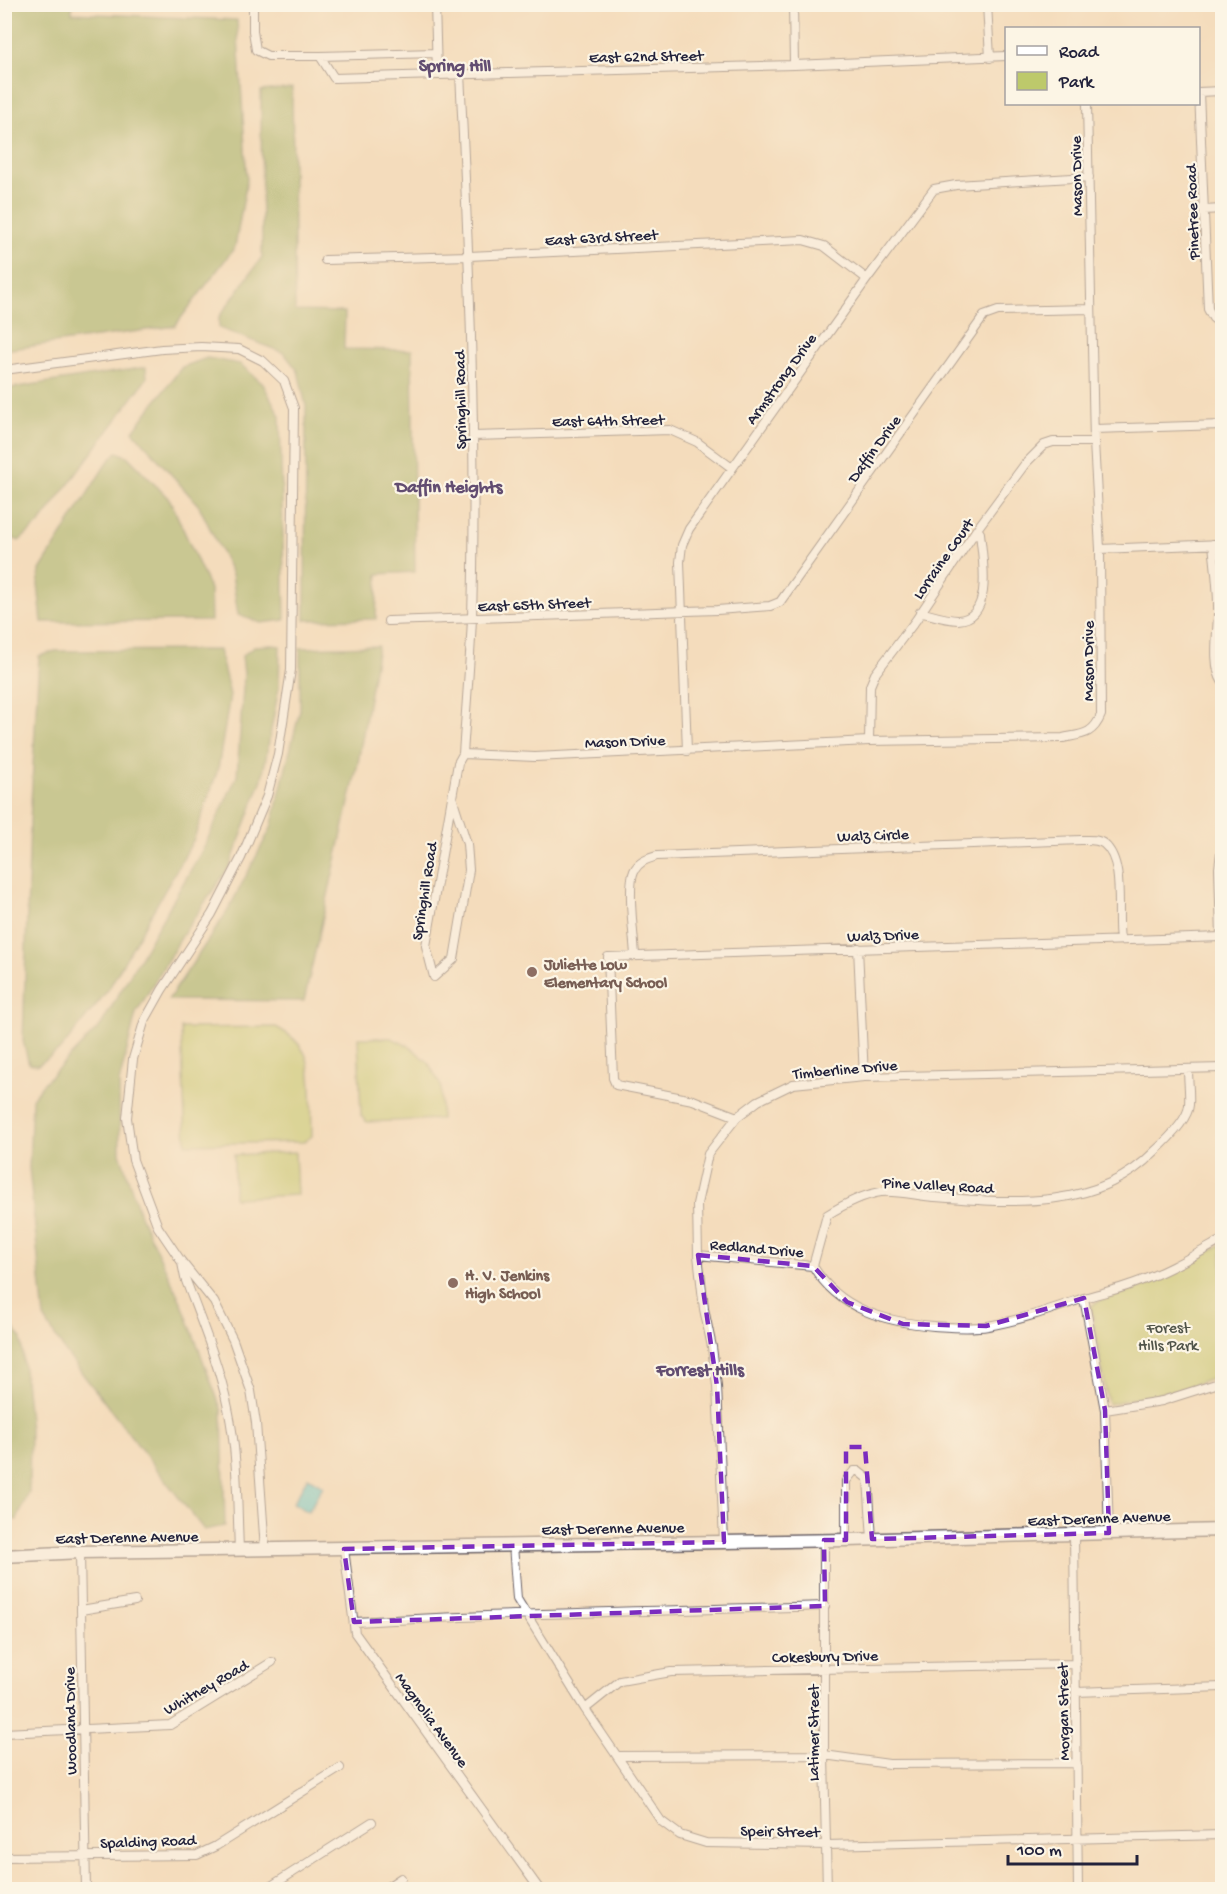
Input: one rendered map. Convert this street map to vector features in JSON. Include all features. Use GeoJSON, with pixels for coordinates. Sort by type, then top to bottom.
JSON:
{"type":"FeatureCollection","features":[{"type":"Feature","properties":{"kind":"main road","name":"East Derenne Avenue"},"geometry":{"type":"LineString","coordinates":[[5,1556],[80,1552],[846,1540],[1222,1530]]}},
{"type":"Feature","properties":{"kind":"street"},"geometry":{"type":"LineString","coordinates":[[253,4],[256,50],[268,56],[436,53]]}},
{"type":"Feature","properties":{"kind":"street"},"geometry":{"type":"LineString","coordinates":[[437,74],[435,5],[447,4]]}},
{"type":"Feature","properties":{"kind":"street"},"geometry":{"type":"LineString","coordinates":[[793,4],[794,65]]}},
{"type":"Feature","properties":{"kind":"street"},"geometry":{"type":"LineString","coordinates":[[987,4],[990,58]]}},
{"type":"Feature","properties":{"kind":"street","name":"East 62nd Street"},"geometry":{"type":"LineString","coordinates":[[320,56],[334,78],[794,65],[1005,56]]}},
{"type":"Feature","properties":{"kind":"street","name":"Springhill Road"},"geometry":{"type":"LineString","coordinates":[[452,797],[467,844],[469,870],[454,959],[434,977],[426,946],[452,797],[458,763],[464,754],[472,619],[473,436],[469,256],[460,73]]}},
{"type":"Feature","properties":{"kind":"street"},"geometry":{"type":"LineString","coordinates":[[1200,92],[1222,91]]}},
{"type":"Feature","properties":{"kind":"street","name":"Mason Drive"},"geometry":{"type":"LineString","coordinates":[[464,754],[536,757],[869,741],[1063,738],[1086,733],[1096,727],[1101,715],[1100,549],[1094,442],[1087,105]]}},
{"type":"Feature","properties":{"kind":"street","name":"Pinetree Road"},"geometry":{"type":"LineString","coordinates":[[1200,105],[1208,309],[1213,318],[1222,325]]}},
{"type":"Feature","properties":{"kind":"street","name":"Armstrong Drive"},"geometry":{"type":"LineString","coordinates":[[687,751],[680,562],[682,545],[689,529],[934,189],[956,185],[1089,177]]}},
{"type":"Feature","properties":{"kind":"street"},"geometry":{"type":"LineString","coordinates":[[1204,210],[1222,209]]}},
{"type":"Feature","properties":{"kind":"street","name":"East 63rd Street"},"geometry":{"type":"LineString","coordinates":[[324,260],[469,256],[803,240],[824,246],[867,279]]}},
{"type":"Feature","properties":{"kind":"street","name":"Daffin Drive"},"geometry":{"type":"LineString","coordinates":[[681,611],[770,606],[780,602],[984,316],[998,311],[1091,309]]}},
{"type":"Feature","properties":{"kind":"street"},"geometry":{"type":"LineString","coordinates":[[4,370],[162,349],[201,347],[239,349],[263,361],[285,381],[294,408],[291,670],[278,754],[267,796],[241,858],[212,914],[162,990],[144,1022],[133,1059],[128,1118],[132,1160],[158,1227],[181,1262],[214,1302],[233,1340],[251,1391],[257,1432],[265,1550]]}},
{"type":"Feature","properties":{"kind":"street"},"geometry":{"type":"LineString","coordinates":[[1094,429],[1222,425]]}},
{"type":"Feature","properties":{"kind":"street","name":"East 64th Street"},"geometry":{"type":"LineString","coordinates":[[473,436],[670,430],[697,442],[732,468]]}},
{"type":"Feature","properties":{"kind":"street","name":"Lorraine Court"},"geometry":{"type":"LineString","coordinates":[[869,741],[870,686],[875,674],[1025,464],[1044,445],[1053,442],[1094,442]]}},
{"type":"Feature","properties":{"kind":"street"},"geometry":{"type":"LineString","coordinates":[[920,612],[961,620],[975,612],[980,606],[984,586],[980,533],[977,529]]}},
{"type":"Feature","properties":{"kind":"street"},"geometry":{"type":"LineString","coordinates":[[1213,544],[1218,606],[1217,664],[1222,681]]}},
{"type":"Feature","properties":{"kind":"street"},"geometry":{"type":"LineString","coordinates":[[1100,549],[1222,544]]}},
{"type":"Feature","properties":{"kind":"street","name":"East 65th Street"},"geometry":{"type":"LineString","coordinates":[[388,621],[681,611]]}},
{"type":"Feature","properties":{"kind":"street","name":"Walz Circle"},"geometry":{"type":"LineString","coordinates":[[635,956],[631,882],[635,869],[644,860],[657,856],[1094,840],[1103,843],[1115,866],[1119,893],[1120,939]]}},
{"type":"Feature","properties":{"kind":"street"},"geometry":{"type":"LineString","coordinates":[[1222,844],[1219,868],[1222,937]]}},
{"type":"Feature","properties":{"kind":"street","name":"Walz Drive"},"geometry":{"type":"LineString","coordinates":[[737,1118],[693,1100],[616,1085],[613,1078],[608,957],[1222,937]]}},
{"type":"Feature","properties":{"kind":"street"},"geometry":{"type":"LineString","coordinates":[[858,948],[864,1077]]}},
{"type":"Feature","properties":{"kind":"street","name":"Timberline Drive"},"geometry":{"type":"LineString","coordinates":[[724,1542],[717,1386],[704,1309],[698,1255],[696,1204],[708,1154],[737,1118],[758,1101],[792,1083],[864,1077],[1222,1068]]}},
{"type":"Feature","properties":{"kind":"street","name":"Pine Valley Road"},"geometry":{"type":"LineString","coordinates":[[813,1266],[827,1215],[845,1203],[881,1192],[989,1201],[1050,1201],[1095,1190],[1125,1175],[1147,1160],[1173,1134],[1189,1108],[1188,1069]]}},
{"type":"Feature","properties":{"kind":"street"},"geometry":{"type":"LineString","coordinates":[[813,1266],[830,1290],[867,1313],[903,1324],[952,1328],[986,1326],[1048,1311],[1132,1284],[1175,1266],[1222,1240]]}},
{"type":"Feature","properties":{"kind":"street","name":"Redland Drive"},"geometry":{"type":"LineString","coordinates":[[698,1255],[813,1266]]}},
{"type":"Feature","properties":{"kind":"street"},"geometry":{"type":"LineString","coordinates":[[181,1262],[218,1369],[228,1408],[235,1456],[239,1550]]}},
{"type":"Feature","properties":{"kind":"street"},"geometry":{"type":"LineString","coordinates":[[1084,1298],[1105,1410],[1109,1533]]}},
{"type":"Feature","properties":{"kind":"street"},"geometry":{"type":"LineString","coordinates":[[1105,1410],[1162,1401],[1222,1382]]}},
{"type":"Feature","properties":{"kind":"street"},"geometry":{"type":"LineString","coordinates":[[846,1540],[846,1481],[854,1471],[858,1471],[868,1479],[872,1539]]}},
{"type":"Feature","properties":{"kind":"street","name":"Morgan Street"},"geometry":{"type":"LineString","coordinates":[[1074,1534],[1078,1890]]}},
{"type":"Feature","properties":{"kind":"street","name":"Latimer Street"},"geometry":{"type":"LineString","coordinates":[[824,1540],[824,1755],[827,1890]]}},
{"type":"Feature","properties":{"kind":"street","name":"Speir Street"},"geometry":{"type":"LineString","coordinates":[[513,1545],[517,1599],[585,1709],[661,1821],[680,1835],[706,1843],[827,1845],[1222,1835]]}},
{"type":"Feature","properties":{"kind":"street","name":"Magnolia Avenue"},"geometry":{"type":"LineString","coordinates":[[344,1549],[355,1633],[540,1890]]}},
{"type":"Feature","properties":{"kind":"street","name":"Woodland Drive"},"geometry":{"type":"LineString","coordinates":[[80,1552],[86,1890]]}},
{"type":"Feature","properties":{"kind":"street"},"geometry":{"type":"LineString","coordinates":[[81,1610],[135,1601]]}},
{"type":"Feature","properties":{"kind":"street"},"geometry":{"type":"LineString","coordinates":[[354,1622],[462,1616],[825,1606]]}},
{"type":"Feature","properties":{"kind":"street","name":"Whitney Road"},"geometry":{"type":"LineString","coordinates":[[4,1733],[170,1725],[272,1662]]}},
{"type":"Feature","properties":{"kind":"street","name":"Cokesbury Drive"},"geometry":{"type":"LineString","coordinates":[[585,1709],[620,1681],[671,1672],[1076,1664]]}},
{"type":"Feature","properties":{"kind":"street"},"geometry":{"type":"LineString","coordinates":[[1076,1692],[1222,1687]]}},
{"type":"Feature","properties":{"kind":"street"},"geometry":{"type":"LineString","coordinates":[[617,1756],[824,1755],[889,1764],[1077,1762]]}},
{"type":"Feature","properties":{"kind":"street","name":"Spalding Road"},"geometry":{"type":"LineString","coordinates":[[4,1857],[196,1855],[216,1846],[340,1768]]}},
{"type":"Feature","properties":{"kind":"street"},"geometry":{"type":"LineString","coordinates":[[265,1890],[372,1822]]}},
{"type":"Feature","properties":{"kind":"street"},"geometry":{"type":"LineString","coordinates":[[383,1890],[401,1878]]}},
{"type":"Feature","properties":{"kind":"highlighted area"},"geometry":{"type":"Polygon","coordinates":[[[698,1255],[813,1266],[847,1302],[903,1324],[986,1326],[1084,1298],[1105,1410],[1109,1533],[872,1539],[865,1447],[846,1447],[846,1540],[824,1540],[825,1606],[354,1622],[344,1549],[724,1542],[717,1386],[698,1255]]]}},
{"type":"Feature","properties":{"kind":"green space"},"geometry":{"type":"Polygon","coordinates":[[[4,5],[72,5],[72,13],[237,20],[247,180],[235,247],[175,326],[5,350],[4,5]]]}},
{"type":"Feature","properties":{"kind":"green space"},"geometry":{"type":"Polygon","coordinates":[[[292,88],[295,311],[345,312],[344,349],[412,350],[415,572],[378,574],[376,619],[305,620],[306,406],[298,371],[284,353],[219,328],[219,317],[262,257],[261,91],[292,88]]]}},
{"type":"Feature","properties":{"kind":"green space"},"geometry":{"type":"Polygon","coordinates":[[[207,358],[240,364],[263,384],[280,416],[285,620],[261,623],[238,615],[232,574],[199,506],[133,431],[182,367],[207,358]]]}},
{"type":"Feature","properties":{"kind":"green space"},"geometry":{"type":"Polygon","coordinates":[[[146,367],[147,378],[40,523],[19,541],[5,535],[5,389],[146,367]]]}},
{"type":"Feature","properties":{"kind":"green space"},"geometry":{"type":"Polygon","coordinates":[[[117,452],[127,456],[170,500],[210,589],[211,621],[42,622],[38,584],[40,570],[106,464],[117,452]]]}},
{"type":"Feature","properties":{"kind":"green space"},"geometry":{"type":"Polygon","coordinates":[[[255,646],[280,646],[279,687],[262,779],[230,866],[185,931],[136,1013],[119,1083],[120,1153],[140,1215],[182,1304],[222,1411],[225,1526],[204,1530],[64,1350],[44,1318],[29,1168],[32,1099],[40,1087],[101,1025],[203,849],[237,776],[244,674],[242,656],[255,646]]]}},
{"type":"Feature","properties":{"kind":"green space"},"geometry":{"type":"Polygon","coordinates":[[[378,646],[358,763],[304,1001],[168,1000],[227,912],[271,828],[300,710],[300,648],[378,646]]]}},
{"type":"Feature","properties":{"kind":"green space"},"geometry":{"type":"Polygon","coordinates":[[[219,650],[230,695],[218,769],[194,839],[108,990],[61,1049],[38,1065],[29,1064],[23,1041],[30,821],[39,656],[55,651],[219,650]]]}},
{"type":"Feature","properties":{"kind":"green space"},"geometry":{"type":"Polygon","coordinates":[[[276,1027],[294,1039],[306,1056],[311,1084],[312,1136],[304,1142],[186,1144],[181,1028],[276,1027]]]}},
{"type":"Feature","properties":{"kind":"green space"},"geometry":{"type":"Polygon","coordinates":[[[358,1038],[391,1038],[409,1046],[428,1062],[441,1086],[441,1119],[367,1122],[361,1116],[358,1038]]]}},
{"type":"Feature","properties":{"kind":"green space"},"geometry":{"type":"Polygon","coordinates":[[[295,1152],[297,1195],[234,1198],[234,1155],[295,1152]]]}},
{"type":"Feature","properties":{"kind":"green space","name":"Forest Hills Park"},"geometry":{"type":"Polygon","coordinates":[[[1222,1244],[1222,1374],[1185,1388],[1108,1404],[1091,1307],[1096,1302],[1146,1285],[1222,1244]]]}},
{"type":"Feature","properties":{"kind":"green space"},"geometry":{"type":"Polygon","coordinates":[[[5,1318],[21,1338],[30,1430],[29,1492],[17,1520],[5,1518],[5,1318]]]}},
{"type":"Feature","properties":{"kind":"water"},"geometry":{"type":"Polygon","coordinates":[[[308,1477],[323,1486],[308,1512],[293,1503],[308,1477]]]}},
{"type":"Feature","properties":{"kind":"place","name":"Juliette Low Elementary School"},"geometry":{"type":"Point","coordinates":[532,972]}},
{"type":"Feature","properties":{"kind":"place","name":"H. V. Jenkins High School"},"geometry":{"type":"Point","coordinates":[453,1283]}},
{"type":"Feature","properties":{"kind":"district","name":"Spring Hill"},"geometry":{"type":"Point","coordinates":[455,65]}},
{"type":"Feature","properties":{"kind":"district","name":"Daffin Heights"},"geometry":{"type":"Point","coordinates":[449,486]}},
{"type":"Feature","properties":{"kind":"district","name":"Forrest Hills"},"geometry":{"type":"Point","coordinates":[700,1369]}}]}
